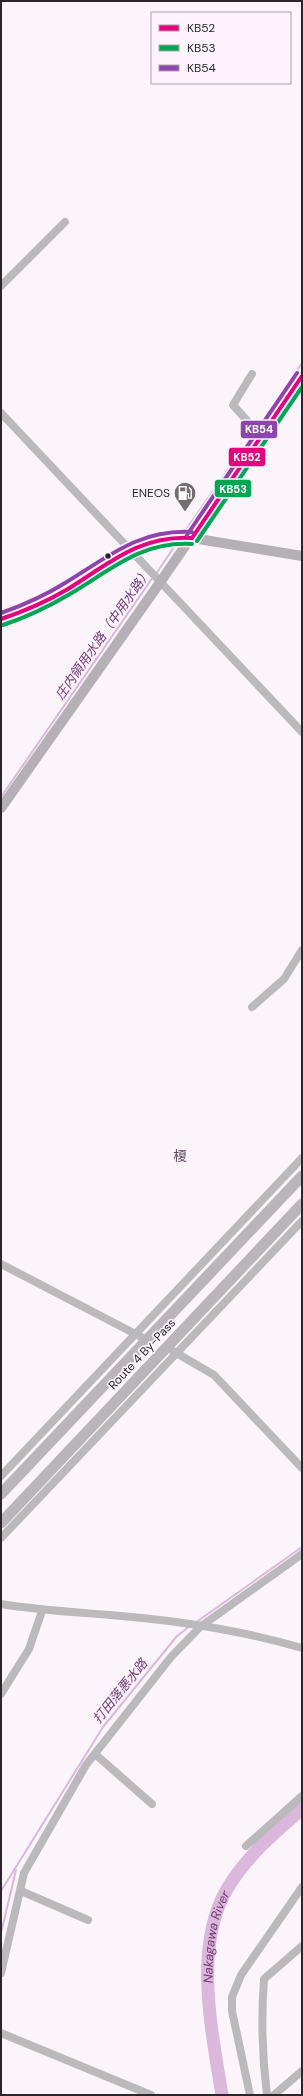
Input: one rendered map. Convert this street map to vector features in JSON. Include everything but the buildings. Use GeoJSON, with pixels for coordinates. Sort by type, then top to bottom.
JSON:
{"type":"FeatureCollection","features":[{"type":"Feature","properties":{"kind":"highway","name":"Route 4 By-Pass"},"geometry":{"type":"LineString","coordinates":[[1,1494],[302,1176]]}},
{"type":"Feature","properties":{"kind":"highway","name":"Route 4 By-Pass"},"geometry":{"type":"LineString","coordinates":[[1,1522],[302,1204]]}},
{"type":"Feature","properties":{"kind":"main road"},"geometry":{"type":"LineString","coordinates":[[1,808],[192,538],[302,376]]}},
{"type":"Feature","properties":{"kind":"main road"},"geometry":{"type":"LineString","coordinates":[[1,619],[31,609],[55,596],[129,550],[154,539],[174,537],[192,538],[302,556]]}},
{"type":"Feature","properties":{"kind":"street"},"geometry":{"type":"LineString","coordinates":[[1,286],[65,222]]}},
{"type":"Feature","properties":{"kind":"street"},"geometry":{"type":"LineString","coordinates":[[252,374],[233,405],[261,436]]}},
{"type":"Feature","properties":{"kind":"street"},"geometry":{"type":"LineString","coordinates":[[1,413],[302,732]]}},
{"type":"Feature","properties":{"kind":"street"},"geometry":{"type":"LineString","coordinates":[[252,1007],[284,979],[302,950]]}},
{"type":"Feature","properties":{"kind":"street"},"geometry":{"type":"LineString","coordinates":[[1,1476],[302,1158]]}},
{"type":"Feature","properties":{"kind":"street"},"geometry":{"type":"LineString","coordinates":[[1,1538],[302,1221]]}},
{"type":"Feature","properties":{"kind":"street"},"geometry":{"type":"LineString","coordinates":[[1,1264],[147,1340]]}},
{"type":"Feature","properties":{"kind":"street"},"geometry":{"type":"LineString","coordinates":[[166,1347],[214,1375],[302,1468]]}},
{"type":"Feature","properties":{"kind":"street"},"geometry":{"type":"LineString","coordinates":[[1,1973],[24,1873],[95,1754],[171,1657],[200,1627],[302,1554]]}},
{"type":"Feature","properties":{"kind":"street"},"geometry":{"type":"LineString","coordinates":[[1,1604],[42,1611],[111,1615],[200,1627],[277,1641],[302,1648]]}},
{"type":"Feature","properties":{"kind":"street"},"geometry":{"type":"LineString","coordinates":[[1,1694],[29,1649],[42,1611]]}},
{"type":"Feature","properties":{"kind":"street"},"geometry":{"type":"LineString","coordinates":[[95,1754],[152,1804]]}},
{"type":"Feature","properties":{"kind":"street"},"geometry":{"type":"LineString","coordinates":[[246,1846],[302,1796]]}},
{"type":"Feature","properties":{"kind":"street"},"geometry":{"type":"LineString","coordinates":[[250,2095],[232,2011],[232,1997],[241,1975],[302,1887]]}},
{"type":"Feature","properties":{"kind":"street"},"geometry":{"type":"LineString","coordinates":[[21,1891],[88,1920]]}},
{"type":"Feature","properties":{"kind":"street"},"geometry":{"type":"LineString","coordinates":[[267,2095],[262,2052],[261,2022],[264,1979],[302,1946]]}},
{"type":"Feature","properties":{"kind":"street"},"geometry":{"type":"LineString","coordinates":[[1,2033],[151,2095]]}},
{"type":"Feature","properties":{"kind":"street"},"geometry":{"type":"LineString","coordinates":[[274,2095],[302,2071]]}},
{"type":"Feature","properties":{"kind":"waterway","name":"庄内領用水路（中用水路）"},"geometry":{"type":"LineString","coordinates":[[257,428],[302,363]]}},
{"type":"Feature","properties":{"kind":"waterway","name":"庄内領用水路（中用水路）"},"geometry":{"type":"LineString","coordinates":[[183,534],[255,431]]}},
{"type":"Feature","properties":{"kind":"waterway","name":"庄内領用水路（中用水路）"},"geometry":{"type":"LineString","coordinates":[[156,574],[178,541]]}},
{"type":"Feature","properties":{"kind":"waterway","name":"庄内領用水路（中用水路）"},"geometry":{"type":"LineString","coordinates":[[1,797],[153,577]]}},
{"type":"Feature","properties":{"kind":"waterway","name":"打田落悪水路"},"geometry":{"type":"LineString","coordinates":[[195,1623],[302,1547]]}},
{"type":"Feature","properties":{"kind":"waterway","name":"打田落悪水路"},"geometry":{"type":"LineString","coordinates":[[1,1891],[103,1727],[177,1636],[190,1626]]}},
{"type":"Feature","properties":{"kind":"waterway","name":"Nakagawa River"},"geometry":{"type":"LineString","coordinates":[[222,2095],[210,2017],[208,1990],[210,1937],[217,1912],[227,1889],[234,1878],[271,1836],[302,1809]]}},
{"type":"Feature","properties":{"kind":"waterway"},"geometry":{"type":"LineString","coordinates":[[1,1933],[16,1870]]}},
{"type":"Feature","properties":{"kind":"transit line","name":"KB54"},"geometry":{"type":"LineString","coordinates":[[187,535],[297,373]]}},
{"type":"Feature","properties":{"kind":"transit line","name":"KB52"},"geometry":{"type":"LineString","coordinates":[[192,538],[302,376]]}},
{"type":"Feature","properties":{"kind":"transit line","name":"KB53"},"geometry":{"type":"LineString","coordinates":[[197,541],[302,387]]}},
{"type":"Feature","properties":{"kind":"transit line","name":"KB54"},"geometry":{"type":"LineString","coordinates":[[1,613],[49,592],[110,555],[140,540],[173,532],[192,532]]}},
{"type":"Feature","properties":{"kind":"transit line","name":"KB52"},"geometry":{"type":"LineString","coordinates":[[1,619],[52,598],[112,561],[141,546],[173,538],[192,538]]}},
{"type":"Feature","properties":{"kind":"transit line","name":"KB53"},"geometry":{"type":"LineString","coordinates":[[3,625],[54,603],[113,567],[142,552],[157,547],[174,544],[192,544]]}},
{"type":"Feature","properties":{"kind":"place","name":"ENEOS"},"geometry":{"type":"Point","coordinates":[185,512]}},
{"type":"Feature","properties":{"kind":"district","name":"榎"},"geometry":{"type":"Point","coordinates":[180,1156]}}]}
